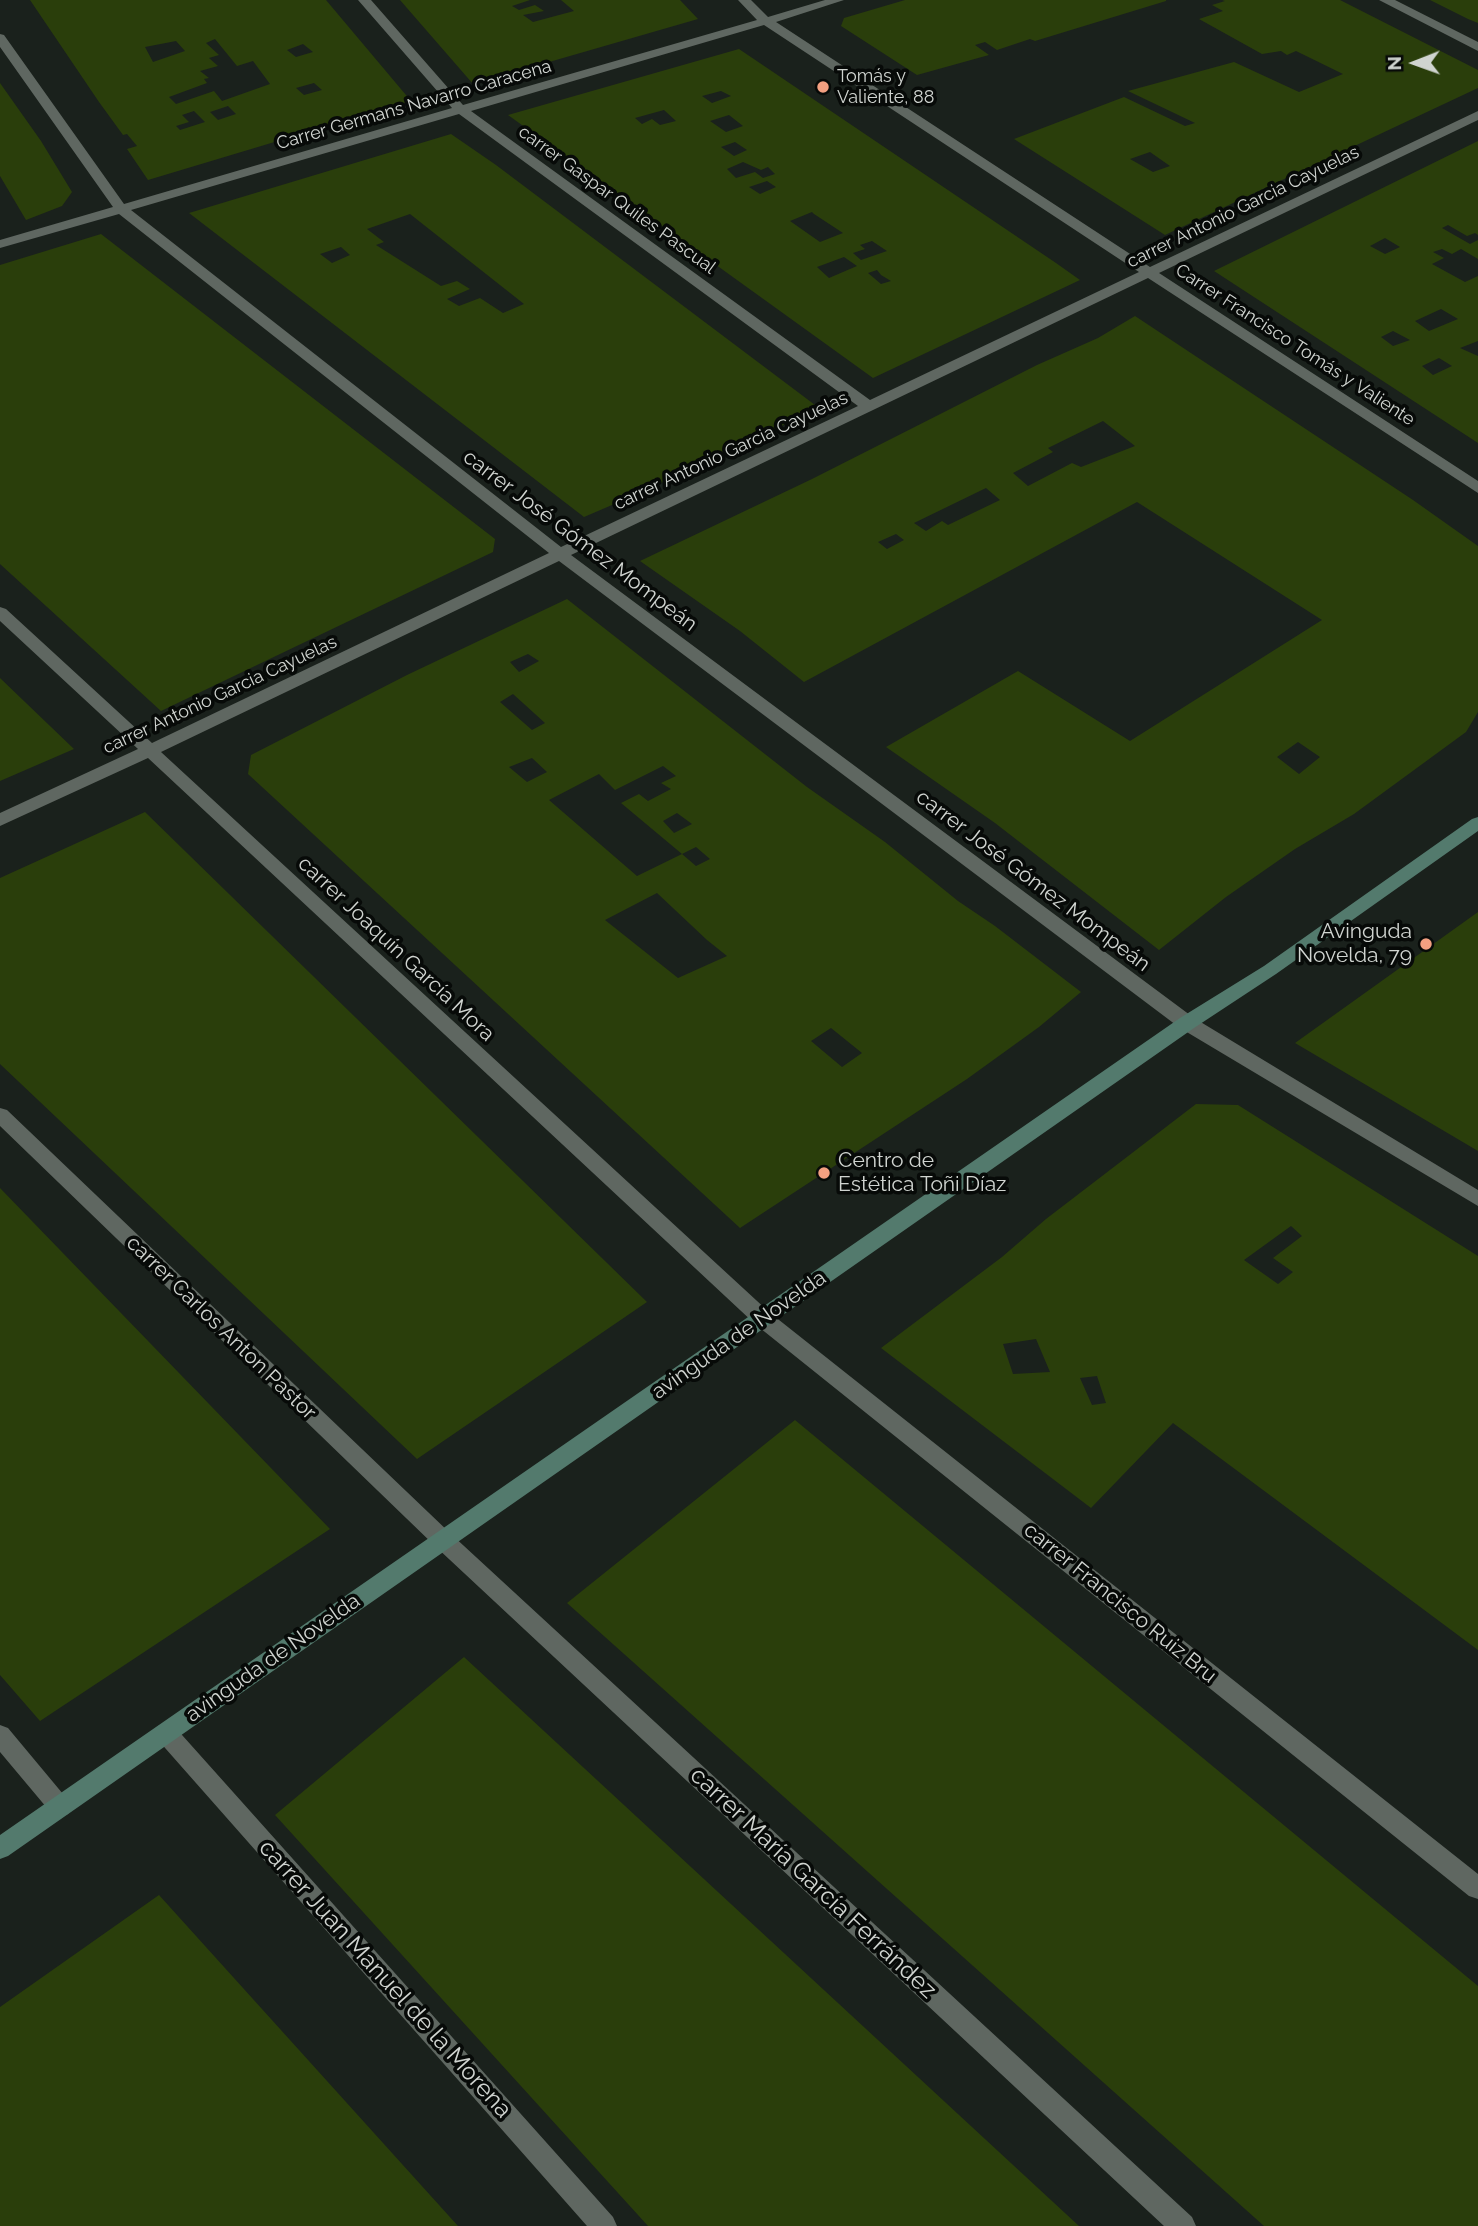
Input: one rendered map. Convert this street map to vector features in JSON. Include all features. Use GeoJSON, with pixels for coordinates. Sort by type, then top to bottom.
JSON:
{"type":"FeatureCollection","features":[{"type":"Feature","properties":{"kind":"main road","name":"avinguda de Novelda"},"geometry":{"type":"LineString","coordinates":[[0,1848],[1187,1023],[1270,970],[1474,830]]}},
{"type":"Feature","properties":{"kind":"street","name":"carrer Gaspar Quiles Pascual"},"geometry":{"type":"LineString","coordinates":[[364,0],[460,109],[869,407]]}},
{"type":"Feature","properties":{"kind":"street","name":"Carrer Francisco Tomás y Valiente"},"geometry":{"type":"LineString","coordinates":[[744,0],[764,20],[1478,488]]}},
{"type":"Feature","properties":{"kind":"street","name":"Carrer Germans Navarro Caracena"},"geometry":{"type":"LineString","coordinates":[[0,244],[838,0]]}},
{"type":"Feature","properties":{"kind":"street"},"geometry":{"type":"LineString","coordinates":[[1385,0],[1478,47]]}},
{"type":"Feature","properties":{"kind":"street","name":"carrer José Gómez Mompeán"},"geometry":{"type":"LineString","coordinates":[[0,38],[121,209],[560,554],[1187,1023],[1478,1199]]}},
{"type":"Feature","properties":{"kind":"street","name":"carrer Antonio Garcia Cayuelas"},"geometry":{"type":"LineString","coordinates":[[0,820],[1478,115]]}},
{"type":"Feature","properties":{"kind":"street","name":"carrer Joaquín García Mora"},"geometry":{"type":"LineString","coordinates":[[0,612],[762,1318]]}},
{"type":"Feature","properties":{"kind":"street","name":"carrer Carlos Anton Pastor"},"geometry":{"type":"LineString","coordinates":[[0,1115],[443,1540]]}},
{"type":"Feature","properties":{"kind":"street","name":"carrer Francisco Ruiz Bru"},"geometry":{"type":"LineString","coordinates":[[762,1318],[1478,1888]]}},
{"type":"Feature","properties":{"kind":"street","name":"carrer María García Ferrández"},"geometry":{"type":"LineString","coordinates":[[443,1540],[1183,2226]]}},
{"type":"Feature","properties":{"kind":"street","name":"carrer Juan Manuel de la Morena"},"geometry":{"type":"LineString","coordinates":[[166,1733],[604,2226]]}},
{"type":"Feature","properties":{"kind":"street"},"geometry":{"type":"LineString","coordinates":[[0,1735],[60,1807]]}},
{"type":"Feature","properties":{"kind":"building"},"geometry":{"type":"Polygon","coordinates":[[[30,0],[326,0],[411,101],[148,180],[127,149],[137,146],[127,134],[123,135],[30,0]],[[215,39],[206,43],[219,55],[209,58],[218,66],[200,71],[209,78],[204,79],[207,83],[169,97],[176,104],[214,91],[222,101],[270,84],[253,61],[237,66],[215,39]],[[176,41],[145,47],[153,62],[185,51],[176,41]],[[303,44],[287,50],[296,57],[313,52],[303,44]],[[314,83],[296,88],[304,95],[322,90],[314,83]],[[228,106],[210,112],[218,120],[236,114],[228,106]],[[194,111],[182,115],[189,122],[176,126],[180,130],[205,122],[194,111]]]}},
{"type":"Feature","properties":{"kind":"building"},"geometry":{"type":"Polygon","coordinates":[[[400,0],[530,0],[512,6],[519,10],[535,5],[544,11],[523,15],[533,22],[574,11],[561,0],[680,0],[698,19],[473,84],[400,0]]]}},
{"type":"Feature","properties":{"kind":"building"},"geometry":{"type":"Polygon","coordinates":[[[905,0],[1166,1],[997,50],[985,42],[975,45],[989,55],[917,75],[841,26],[844,18],[905,0]]]}},
{"type":"Feature","properties":{"kind":"building"},"geometry":{"type":"Polygon","coordinates":[[[1222,0],[1340,0],[1478,70],[1478,88],[1165,235],[1014,139],[1124,97],[1185,126],[1195,123],[1128,91],[1234,62],[1299,92],[1343,74],[1296,51],[1287,55],[1281,51],[1262,54],[1199,19],[1223,11],[1212,5],[1225,1],[1222,0]],[[1150,152],[1130,159],[1153,172],[1170,166],[1150,152]]]}},
{"type":"Feature","properties":{"kind":"building"},"geometry":{"type":"Polygon","coordinates":[[[1430,0],[1478,0],[1478,23],[1468,19],[1430,0]]]}},
{"type":"Feature","properties":{"kind":"building"},"geometry":{"type":"Polygon","coordinates":[[[739,49],[1080,280],[873,378],[508,115],[739,49]],[[721,91],[702,96],[712,103],[731,96],[721,91]],[[664,110],[635,118],[642,124],[652,119],[660,125],[676,121],[664,110]],[[729,115],[710,121],[726,132],[743,126],[729,115]],[[735,142],[721,147],[734,156],[747,150],[735,142]],[[743,162],[727,169],[736,178],[755,172],[763,178],[775,174],[768,167],[761,170],[743,162]],[[767,181],[749,187],[760,194],[776,187],[767,181]],[[812,212],[790,221],[820,242],[843,233],[812,212]],[[872,241],[860,245],[865,249],[853,253],[861,260],[887,251],[872,241]],[[844,257],[817,267],[829,278],[857,266],[844,257]],[[877,270],[868,273],[881,284],[891,281],[877,270]]]}},
{"type":"Feature","properties":{"kind":"building"},"geometry":{"type":"Polygon","coordinates":[[[0,83],[41,141],[72,192],[62,206],[26,220],[0,176],[0,83]]]}},
{"type":"Feature","properties":{"kind":"building"},"geometry":{"type":"Polygon","coordinates":[[[451,134],[819,408],[584,517],[189,213],[451,134]],[[410,214],[367,229],[384,242],[376,245],[441,286],[457,281],[470,289],[447,299],[459,306],[480,298],[503,313],[524,304],[410,214]],[[341,247],[320,254],[332,263],[350,255],[341,247]]]}},
{"type":"Feature","properties":{"kind":"building"},"geometry":{"type":"Polygon","coordinates":[[[1478,141],[1478,235],[1475,233],[1467,236],[1448,225],[1442,228],[1470,244],[1478,240],[1478,259],[1461,249],[1452,254],[1442,249],[1433,252],[1444,258],[1432,264],[1465,282],[1478,276],[1478,341],[1460,348],[1478,356],[1478,443],[1214,271],[1478,141]],[[1385,238],[1370,246],[1385,254],[1400,247],[1385,238]],[[1441,309],[1415,321],[1429,331],[1458,319],[1441,309]],[[1393,331],[1381,337],[1393,346],[1410,340],[1393,331]],[[1439,358],[1422,366],[1433,375],[1452,366],[1439,358]]]}},
{"type":"Feature","properties":{"kind":"building"},"geometry":{"type":"Polygon","coordinates":[[[101,234],[495,539],[493,552],[161,711],[0,564],[0,265],[101,234]]]}},
{"type":"Feature","properties":{"kind":"building"},"geometry":{"type":"Polygon","coordinates":[[[1135,316],[1478,546],[1478,712],[1466,732],[1354,814],[1295,849],[1226,897],[1159,950],[995,823],[886,747],[1018,671],[1130,741],[1322,620],[1137,502],[804,682],[740,631],[640,561],[812,479],[1037,365],[1098,338],[1135,316]],[[1103,421],[1048,448],[1053,452],[1013,473],[1028,486],[1072,463],[1081,467],[1135,446],[1103,421]],[[986,488],[914,523],[926,531],[942,521],[948,525],[1000,500],[986,488]],[[896,534],[878,542],[887,549],[904,540],[896,534]],[[1298,742],[1277,757],[1299,774],[1320,757],[1298,742]]]}},
{"type":"Feature","properties":{"kind":"building"},"geometry":{"type":"Polygon","coordinates":[[[567,599],[807,787],[885,842],[958,901],[1081,992],[1039,1027],[967,1079],[740,1228],[248,774],[251,755],[407,675],[567,599]],[[528,654],[510,662],[519,672],[539,661],[528,654]],[[513,694],[500,702],[532,730],[545,723],[513,694]],[[532,758],[509,767],[527,782],[547,772],[532,758]],[[663,766],[615,790],[599,774],[549,800],[637,876],[682,854],[621,803],[639,794],[648,801],[671,789],[661,783],[676,776],[663,766]],[[677,813],[663,821],[674,833],[692,824],[677,813]],[[696,847],[682,854],[696,866],[710,859],[696,847]],[[657,893],[605,920],[678,978],[727,956],[657,893]],[[831,1028],[811,1041],[842,1067],[862,1053],[831,1028]]]}},
{"type":"Feature","properties":{"kind":"building"},"geometry":{"type":"Polygon","coordinates":[[[0,678],[74,749],[0,781],[0,678]]]}},
{"type":"Feature","properties":{"kind":"building"},"geometry":{"type":"Polygon","coordinates":[[[145,812],[647,1302],[417,1459],[0,1064],[0,878],[145,812]]]}},
{"type":"Feature","properties":{"kind":"building"},"geometry":{"type":"Polygon","coordinates":[[[1478,912],[1478,1151],[1295,1043],[1478,912]]]}},
{"type":"Feature","properties":{"kind":"building"},"geometry":{"type":"Polygon","coordinates":[[[1196,1104],[1238,1105],[1478,1256],[1478,1650],[1173,1423],[1091,1508],[881,1348],[1002,1257],[1046,1219],[1196,1104]],[[1291,1226],[1244,1260],[1278,1284],[1293,1272],[1273,1258],[1302,1236],[1291,1226]],[[1036,1339],[1003,1344],[1013,1374],[1050,1372],[1036,1339]],[[1097,1376],[1080,1378],[1092,1405],[1106,1403],[1097,1376]]]}},
{"type":"Feature","properties":{"kind":"building"},"geometry":{"type":"Polygon","coordinates":[[[0,1188],[330,1529],[40,1721],[0,1675],[0,1188]]]}},
{"type":"Feature","properties":{"kind":"building"},"geometry":{"type":"Polygon","coordinates":[[[795,1420],[1478,1986],[1478,2226],[1264,2226],[567,1603],[795,1420]]]}},
{"type":"Feature","properties":{"kind":"building"},"geometry":{"type":"Polygon","coordinates":[[[464,1657],[1079,2226],[648,2226],[275,1815],[464,1657]]]}},
{"type":"Feature","properties":{"kind":"building"},"geometry":{"type":"Polygon","coordinates":[[[159,1895],[458,2226],[0,2226],[0,2007],[159,1895]]]}},
{"type":"Feature","properties":{"kind":"place","name":"Tomás y Valiente, 88"},"geometry":{"type":"Point","coordinates":[823,87]}},
{"type":"Feature","properties":{"kind":"place","name":"Avinguda Novelda, 79"},"geometry":{"type":"Point","coordinates":[1426,944]}},
{"type":"Feature","properties":{"kind":"place","name":"Centro de Estética Toñi Díaz"},"geometry":{"type":"Point","coordinates":[824,1173]}}]}
